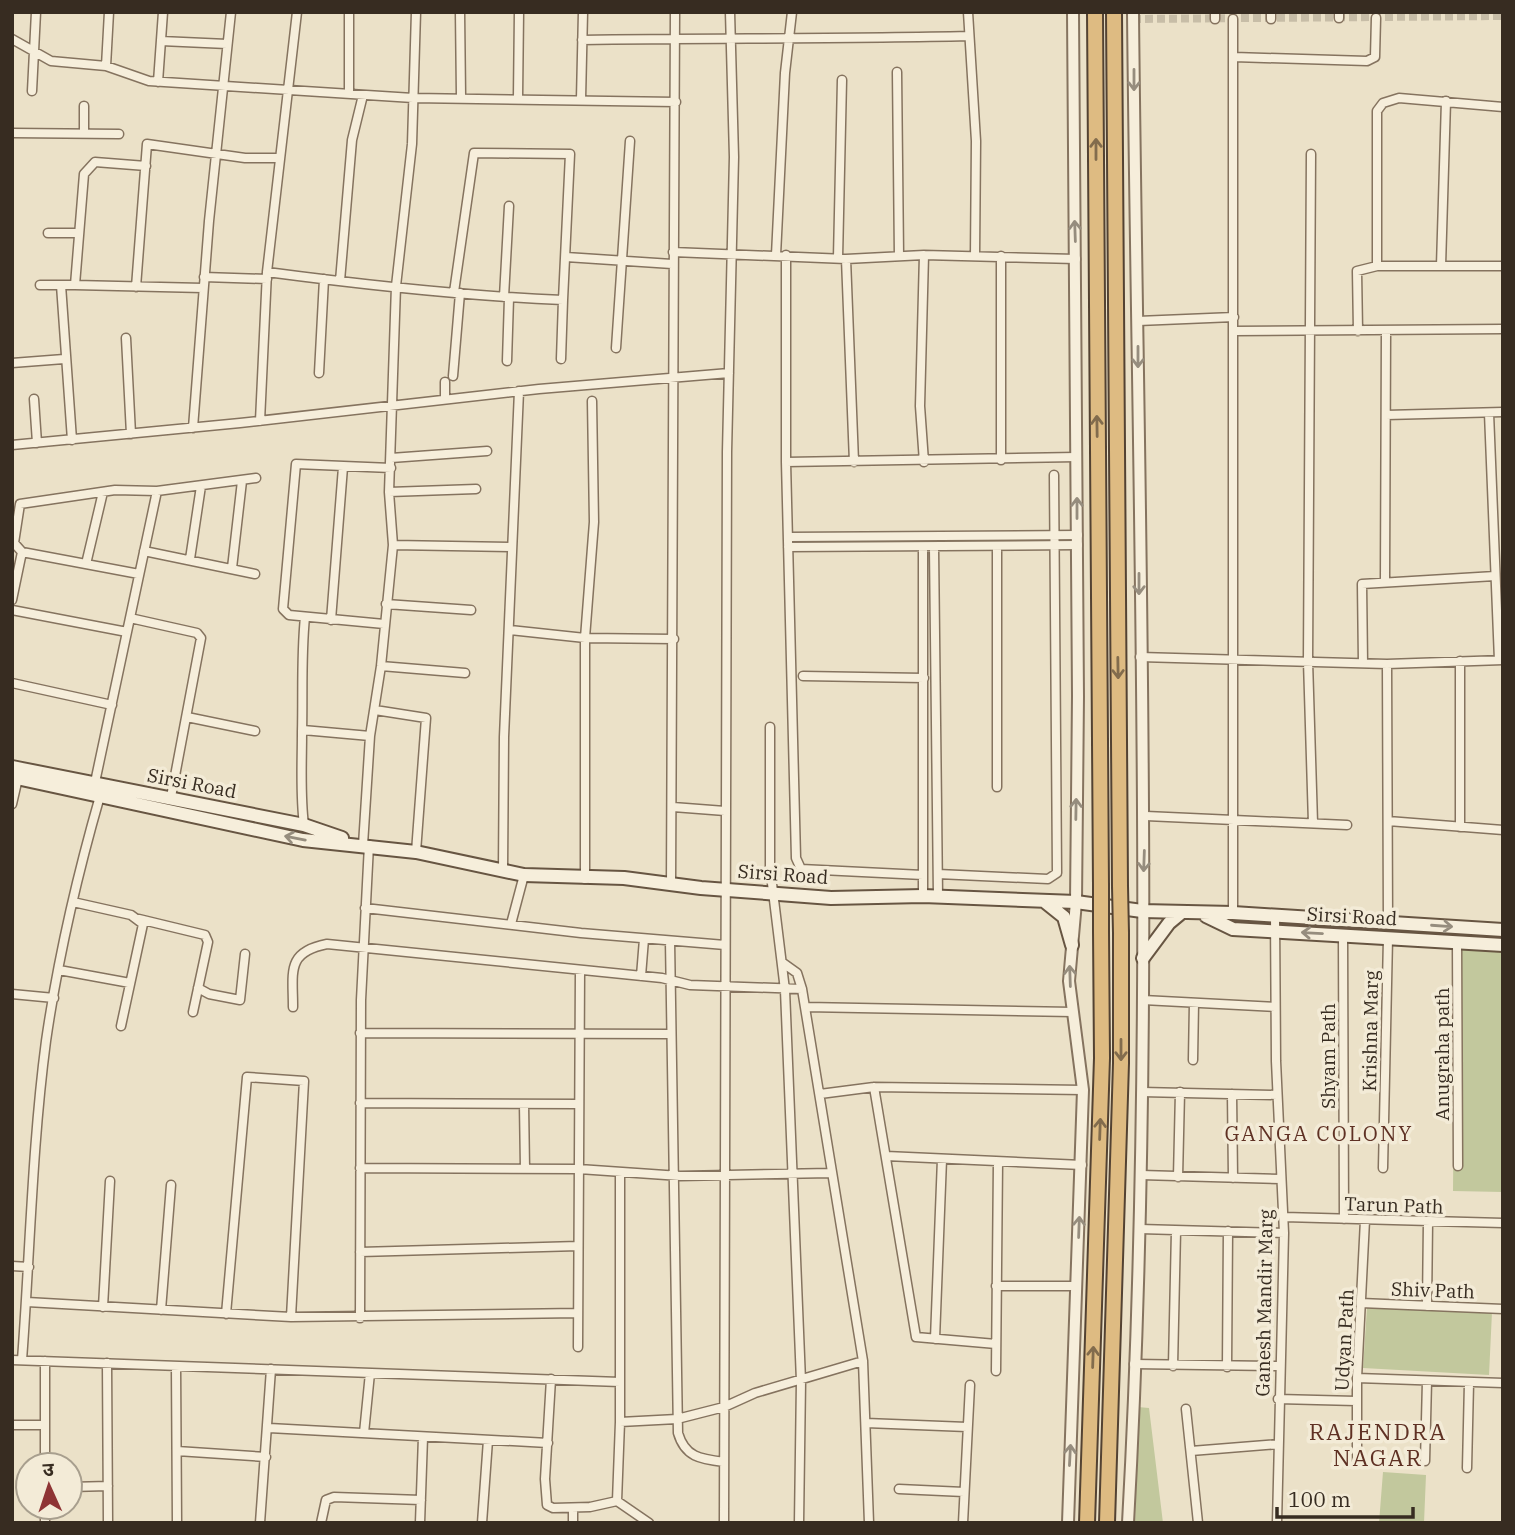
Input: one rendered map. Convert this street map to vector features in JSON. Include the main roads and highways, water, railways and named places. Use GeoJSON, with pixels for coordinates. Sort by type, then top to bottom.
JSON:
{"type":"FeatureCollection","features":[{"type":"Feature","properties":{"kind":"highway"},"geometry":{"type":"LineString","coordinates":[[1087,1523],[1102,1058],[1095,12]]}},
{"type":"Feature","properties":{"kind":"highway"},"geometry":{"type":"LineString","coordinates":[[1107,1523],[1120,1131],[1121,933],[1114,12]]}},
{"type":"Feature","properties":{"kind":"main road","name":"Sirsi Road"},"geometry":{"type":"LineString","coordinates":[[14,774],[303,840],[416,852],[524,875],[584,879],[624,878],[671,885],[831,898],[938,896],[1040,900],[1142,911],[1233,913],[1503,930]]}},
{"type":"Feature","properties":{"kind":"main road","name":"Sirsi Road"},"geometry":{"type":"LineString","coordinates":[[95,791],[171,797],[304,825],[366,845]]}},
{"type":"Feature","properties":{"kind":"main road"},"geometry":{"type":"LineString","coordinates":[[1040,900],[1050,904],[1064,917],[1072,945]]}},
{"type":"Feature","properties":{"kind":"main road"},"geometry":{"type":"LineString","coordinates":[[1143,958],[1169,923],[1181,913]]}},
{"type":"Feature","properties":{"kind":"main road","name":"Sirsi Road"},"geometry":{"type":"LineString","coordinates":[[1203,914],[1233,929],[1503,944]]}},
{"type":"Feature","properties":{"kind":"tunnel"},"geometry":{"type":"LineString","coordinates":[[1133,19],[1503,16]]}},
{"type":"Feature","properties":{"kind":"district","name":"GANGA COLONY"},"geometry":{"type":"Point","coordinates":[1319,1133]}},
{"type":"Feature","properties":{"kind":"district","name":"RAJENDRA NAGAR"},"geometry":{"type":"Point","coordinates":[1378,1444]}}]}
